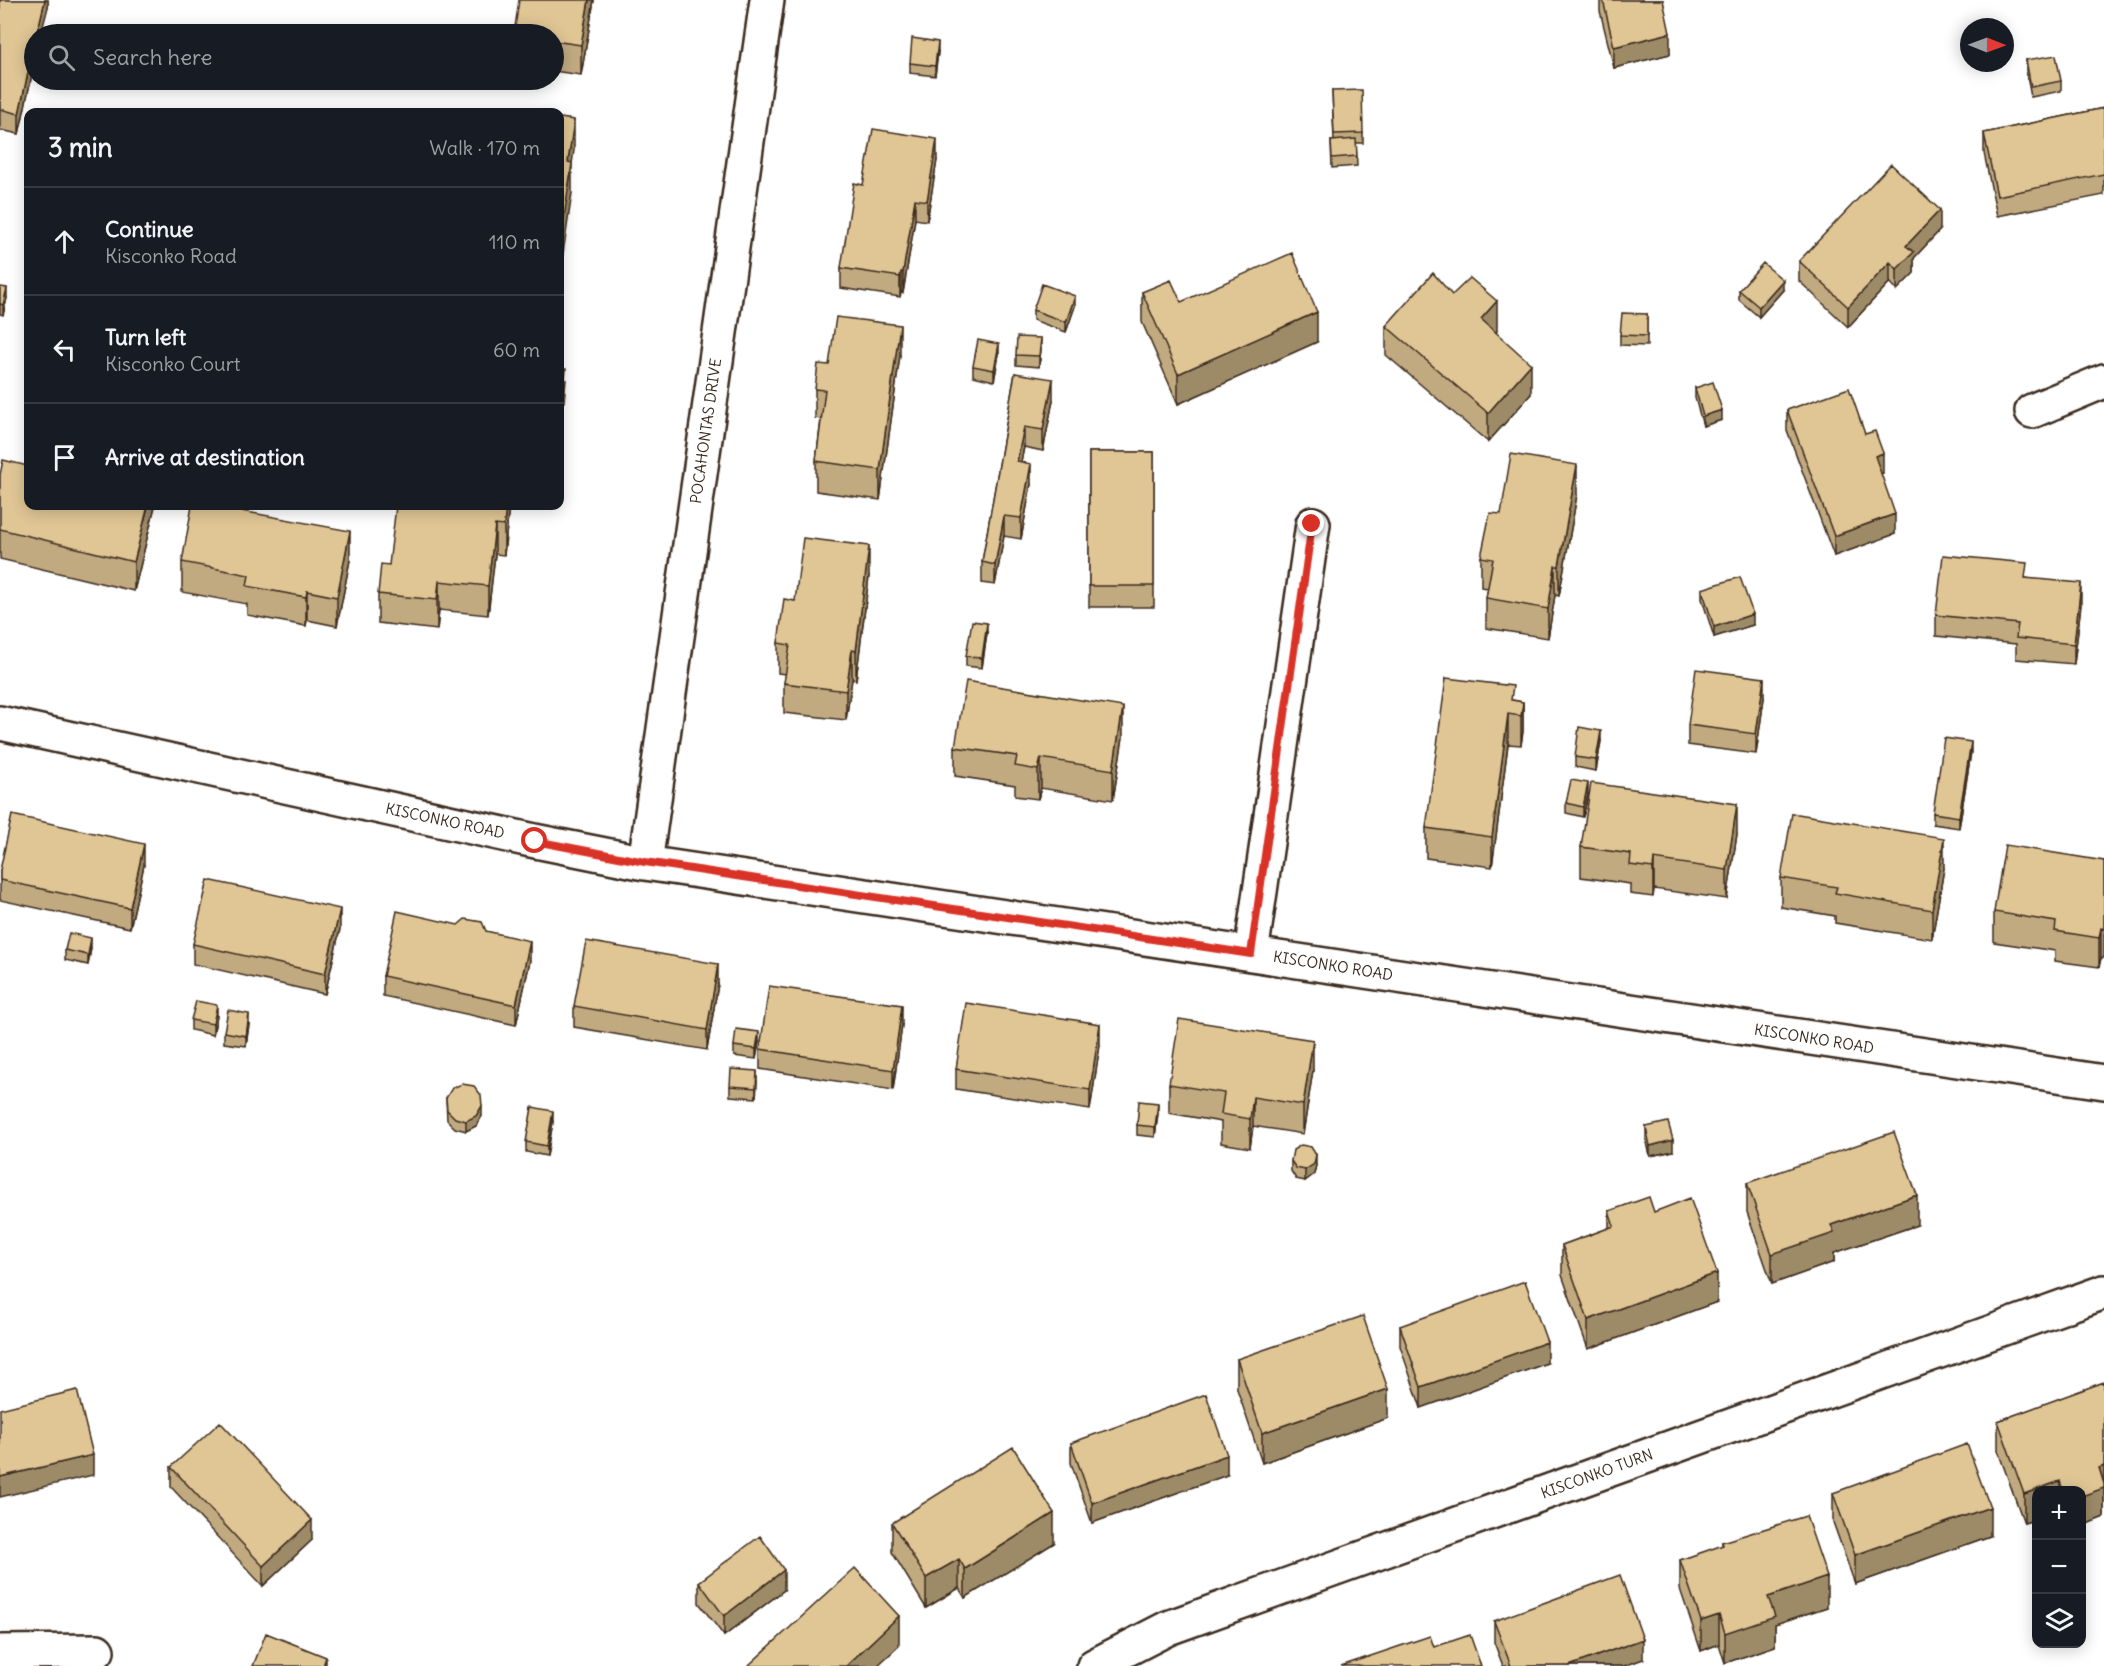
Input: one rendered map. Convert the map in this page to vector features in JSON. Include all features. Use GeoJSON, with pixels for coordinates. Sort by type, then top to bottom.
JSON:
{"type":"FeatureCollection","features":[{"type":"Feature","properties":{"kind":"street","name":"POCAHONTAS DRIVE"},"geometry":{"type":"LineString","coordinates":[[645,862],[767,0]]}},
{"type":"Feature","properties":{"kind":"street"},"geometry":{"type":"LineString","coordinates":[[2032,411],[2104,381]]}},
{"type":"Feature","properties":{"kind":"street"},"geometry":{"type":"LineString","coordinates":[[1251,954],[1312,524]]}},
{"type":"Feature","properties":{"kind":"street","name":"KISCONKO ROAD"},"geometry":{"type":"LineString","coordinates":[[0,723],[535,841],[645,862],[2104,1082]]}},
{"type":"Feature","properties":{"kind":"street","name":"KISCONKO TURN"},"geometry":{"type":"LineString","coordinates":[[1094,1666],[1168,1628],[2104,1292]]}},
{"type":"Feature","properties":{"kind":"street"},"geometry":{"type":"LineString","coordinates":[[0,1652],[98,1651]]}},
{"type":"Feature","properties":{"kind":"building"},"geometry":{"type":"Polygon","coordinates":[[[0,0],[45,0],[39,24],[24,24],[24,90],[19,114],[0,109],[0,0]]]}},
{"type":"Feature","properties":{"kind":"building"},"geometry":{"type":"Polygon","coordinates":[[[519,0],[589,0],[581,45],[564,42],[564,24],[515,24],[519,0]]]}},
{"type":"Feature","properties":{"kind":"building"},"geometry":{"type":"Polygon","coordinates":[[[1603,0],[1663,0],[1670,33],[1614,47],[1603,0]]]}},
{"type":"Feature","properties":{"kind":"building"},"geometry":{"type":"Polygon","coordinates":[[[912,38],[938,42],[935,66],[910,63],[912,38]]]}},
{"type":"Feature","properties":{"kind":"building"},"geometry":{"type":"Polygon","coordinates":[[[2056,55],[2061,81],[2031,87],[2026,60],[2056,55]]]}},
{"type":"Feature","properties":{"kind":"building"},"geometry":{"type":"Polygon","coordinates":[[[1362,90],[1363,133],[1334,134],[1332,91],[1362,90]]]}},
{"type":"Feature","properties":{"kind":"building"},"geometry":{"type":"Polygon","coordinates":[[[2104,108],[2104,174],[1997,196],[1984,133],[2104,108]]]}},
{"type":"Feature","properties":{"kind":"building"},"geometry":{"type":"Polygon","coordinates":[[[564,119],[574,120],[568,162],[572,163],[564,218],[564,119]]]}},
{"type":"Feature","properties":{"kind":"building"},"geometry":{"type":"Polygon","coordinates":[[[873,129],[937,139],[927,201],[915,199],[903,272],[900,277],[841,268],[854,183],[863,185],[873,129]]]}},
{"type":"Feature","properties":{"kind":"building"},"geometry":{"type":"Polygon","coordinates":[[[1356,139],[1357,156],[1332,158],[1331,141],[1356,139]]]}},
{"type":"Feature","properties":{"kind":"building"},"geometry":{"type":"Polygon","coordinates":[[[1891,164],[1940,210],[1906,246],[1914,252],[1897,269],[1890,262],[1848,307],[1799,261],[1891,164]]]}},
{"type":"Feature","properties":{"kind":"building"},"geometry":{"type":"Polygon","coordinates":[[[1292,253],[1317,312],[1178,374],[1142,292],[1171,280],[1181,302],[1292,253]]]}},
{"type":"Feature","properties":{"kind":"building"},"geometry":{"type":"Polygon","coordinates":[[[1763,263],[1783,280],[1759,307],[1739,290],[1763,263]]]}},
{"type":"Feature","properties":{"kind":"building"},"geometry":{"type":"Polygon","coordinates":[[[1433,273],[1452,295],[1470,278],[1497,301],[1481,319],[1531,364],[1488,413],[1386,326],[1433,273]]]}},
{"type":"Feature","properties":{"kind":"building"},"geometry":{"type":"Polygon","coordinates":[[[1042,284],[1075,296],[1066,322],[1033,310],[1042,284]]]}},
{"type":"Feature","properties":{"kind":"building"},"geometry":{"type":"Polygon","coordinates":[[[0,287],[7,288],[3,305],[0,304],[0,287]]]}},
{"type":"Feature","properties":{"kind":"building"},"geometry":{"type":"Polygon","coordinates":[[[1622,313],[1647,314],[1647,336],[1620,335],[1622,313]]]}},
{"type":"Feature","properties":{"kind":"building"},"geometry":{"type":"Polygon","coordinates":[[[836,317],[900,325],[880,470],[816,461],[825,390],[815,389],[818,364],[829,365],[836,317]]]}},
{"type":"Feature","properties":{"kind":"building"},"geometry":{"type":"Polygon","coordinates":[[[1017,337],[1041,338],[1039,356],[1016,355],[1017,337]]]}},
{"type":"Feature","properties":{"kind":"building"},"geometry":{"type":"Polygon","coordinates":[[[978,340],[999,344],[994,370],[973,366],[978,340]]]}},
{"type":"Feature","properties":{"kind":"building"},"geometry":{"type":"Polygon","coordinates":[[[564,369],[566,369],[564,392],[564,369]]]}},
{"type":"Feature","properties":{"kind":"building"},"geometry":{"type":"Polygon","coordinates":[[[1015,373],[1053,379],[1043,430],[1024,427],[1017,461],[1031,464],[1021,518],[1004,516],[995,565],[982,562],[1015,373]]]}},
{"type":"Feature","properties":{"kind":"building"},"geometry":{"type":"Polygon","coordinates":[[[1713,382],[1722,410],[1703,416],[1695,388],[1713,382]]]}},
{"type":"Feature","properties":{"kind":"building"},"geometry":{"type":"Polygon","coordinates":[[[1849,388],[1865,434],[1875,431],[1883,453],[1875,456],[1895,514],[1834,536],[1787,410],[1849,388]]]}},
{"type":"Feature","properties":{"kind":"building"},"geometry":{"type":"Polygon","coordinates":[[[1089,452],[1154,452],[1154,586],[1089,586],[1089,452]]]}},
{"type":"Feature","properties":{"kind":"building"},"geometry":{"type":"Polygon","coordinates":[[[1511,454],[1577,465],[1559,566],[1555,566],[1548,609],[1486,598],[1493,559],[1481,557],[1490,513],[1501,514],[1511,454]]]}},
{"type":"Feature","properties":{"kind":"building"},"geometry":{"type":"Polygon","coordinates":[[[3,460],[24,465],[24,510],[147,510],[134,562],[0,529],[0,475],[3,460]]]}},
{"type":"Feature","properties":{"kind":"building"},"geometry":{"type":"Polygon","coordinates":[[[191,510],[237,510],[350,531],[337,597],[307,591],[306,597],[247,586],[249,575],[182,562],[191,510]]]}},
{"type":"Feature","properties":{"kind":"building"},"geometry":{"type":"Polygon","coordinates":[[[396,510],[506,510],[504,526],[495,525],[488,586],[439,581],[437,600],[378,594],[381,564],[389,565],[396,510]]]}},
{"type":"Feature","properties":{"kind":"building"},"geometry":{"type":"Polygon","coordinates":[[[803,538],[869,546],[856,651],[852,650],[846,691],[784,683],[790,645],[778,643],[784,599],[795,601],[803,538]]]}},
{"type":"Feature","properties":{"kind":"building"},"geometry":{"type":"Polygon","coordinates":[[[1943,555],[2027,563],[2025,578],[2081,583],[2074,644],[2016,638],[2018,624],[1936,615],[1943,555]]]}},
{"type":"Feature","properties":{"kind":"building"},"geometry":{"type":"Polygon","coordinates":[[[1740,577],[1753,614],[1714,627],[1702,589],[1740,577]]]}},
{"type":"Feature","properties":{"kind":"building"},"geometry":{"type":"Polygon","coordinates":[[[972,621],[987,623],[982,658],[966,656],[972,621]]]}},
{"type":"Feature","properties":{"kind":"building"},"geometry":{"type":"Polygon","coordinates":[[[1696,669],[1764,678],[1756,734],[1688,725],[1696,669]]]}},
{"type":"Feature","properties":{"kind":"building"},"geometry":{"type":"Polygon","coordinates":[[[1446,678],[1513,686],[1511,700],[1523,702],[1521,716],[1508,714],[1492,837],[1426,828],[1446,678]]]}},
{"type":"Feature","properties":{"kind":"building"},"geometry":{"type":"Polygon","coordinates":[[[966,681],[1123,707],[1113,770],[1041,758],[1038,770],[1015,766],[1017,756],[955,747],[966,681]]]}},
{"type":"Feature","properties":{"kind":"building"},"geometry":{"type":"Polygon","coordinates":[[[1579,727],[1601,731],[1596,760],[1575,757],[1579,727]]]}},
{"type":"Feature","properties":{"kind":"building"},"geometry":{"type":"Polygon","coordinates":[[[1944,738],[1971,742],[1959,817],[1933,813],[1944,738]]]}},
{"type":"Feature","properties":{"kind":"building"},"geometry":{"type":"Polygon","coordinates":[[[1571,780],[1588,783],[1583,807],[1566,803],[1571,780]]]}},
{"type":"Feature","properties":{"kind":"building"},"geometry":{"type":"Polygon","coordinates":[[[1591,783],[1737,804],[1727,870],[1654,859],[1653,868],[1630,865],[1631,854],[1581,847],[1591,783]]]}},
{"type":"Feature","properties":{"kind":"building"},"geometry":{"type":"Polygon","coordinates":[[[1792,813],[1944,838],[1932,910],[1835,893],[1837,887],[1781,878],[1792,813]]]}},
{"type":"Feature","properties":{"kind":"building"},"geometry":{"type":"Polygon","coordinates":[[[12,815],[144,844],[130,908],[0,880],[0,870],[12,815]]]}},
{"type":"Feature","properties":{"kind":"building"},"geometry":{"type":"Polygon","coordinates":[[[2005,845],[2104,861],[2104,929],[2101,928],[2099,938],[2055,931],[2056,922],[1994,912],[2005,845]]]}},
{"type":"Feature","properties":{"kind":"building"},"geometry":{"type":"Polygon","coordinates":[[[208,880],[340,909],[325,974],[193,944],[208,880]]]}},
{"type":"Feature","properties":{"kind":"building"},"geometry":{"type":"Polygon","coordinates":[[[397,911],[458,925],[465,919],[482,922],[486,931],[530,941],[516,1005],[383,976],[397,911]]]}},
{"type":"Feature","properties":{"kind":"building"},"geometry":{"type":"Polygon","coordinates":[[[69,933],[91,938],[88,955],[65,950],[69,933]]]}},
{"type":"Feature","properties":{"kind":"building"},"geometry":{"type":"Polygon","coordinates":[[[586,941],[718,964],[707,1030],[574,1006],[586,941]]]}},
{"type":"Feature","properties":{"kind":"building"},"geometry":{"type":"Polygon","coordinates":[[[769,986],[902,1005],[893,1070],[760,1049],[769,986]]]}},
{"type":"Feature","properties":{"kind":"building"},"geometry":{"type":"Polygon","coordinates":[[[196,1001],[217,1005],[213,1024],[191,1020],[196,1001]]]}},
{"type":"Feature","properties":{"kind":"building"},"geometry":{"type":"Polygon","coordinates":[[[966,1003],[1100,1024],[1090,1090],[956,1069],[966,1003]]]}},
{"type":"Feature","properties":{"kind":"building"},"geometry":{"type":"Polygon","coordinates":[[[228,1010],[249,1014],[246,1036],[224,1032],[228,1010]]]}},
{"type":"Feature","properties":{"kind":"building"},"geometry":{"type":"Polygon","coordinates":[[[1179,1019],[1313,1040],[1303,1105],[1253,1097],[1250,1119],[1221,1114],[1224,1093],[1169,1084],[1179,1019]]]}},
{"type":"Feature","properties":{"kind":"building"},"geometry":{"type":"Polygon","coordinates":[[[736,1029],[759,1032],[756,1049],[734,1046],[736,1029]]]}},
{"type":"Feature","properties":{"kind":"building"},"geometry":{"type":"Polygon","coordinates":[[[731,1069],[757,1071],[756,1088],[730,1086],[731,1069]]]}},
{"type":"Feature","properties":{"kind":"building"},"geometry":{"type":"Polygon","coordinates":[[[462,1084],[474,1086],[481,1095],[482,1106],[476,1116],[466,1121],[455,1118],[447,1110],[446,1098],[452,1088],[462,1084]]]}},
{"type":"Feature","properties":{"kind":"building"},"geometry":{"type":"Polygon","coordinates":[[[1139,1101],[1158,1103],[1155,1127],[1137,1125],[1139,1101]]]}},
{"type":"Feature","properties":{"kind":"building"},"geometry":{"type":"Polygon","coordinates":[[[532,1107],[553,1111],[547,1146],[526,1142],[532,1107]]]}},
{"type":"Feature","properties":{"kind":"building"},"geometry":{"type":"Polygon","coordinates":[[[1668,1122],[1673,1140],[1650,1146],[1646,1127],[1668,1122]]]}},
{"type":"Feature","properties":{"kind":"building"},"geometry":{"type":"Polygon","coordinates":[[[1894,1132],[1917,1195],[1831,1225],[1834,1233],[1772,1254],[1747,1183],[1894,1132]]]}},
{"type":"Feature","properties":{"kind":"building"},"geometry":{"type":"Polygon","coordinates":[[[1301,1145],[1311,1147],[1316,1155],[1314,1164],[1305,1170],[1296,1168],[1291,1161],[1293,1150],[1301,1145]]]}},
{"type":"Feature","properties":{"kind":"building"},"geometry":{"type":"Polygon","coordinates":[[[1649,1197],[1654,1212],[1690,1198],[1717,1273],[1588,1320],[1562,1245],[1614,1226],[1609,1211],[1649,1197]]]}},
{"type":"Feature","properties":{"kind":"building"},"geometry":{"type":"Polygon","coordinates":[[[1525,1281],[1547,1342],[1421,1387],[1400,1326],[1525,1281]]]}},
{"type":"Feature","properties":{"kind":"building"},"geometry":{"type":"Polygon","coordinates":[[[1363,1316],[1388,1389],[1262,1433],[1237,1359],[1363,1316]]]}},
{"type":"Feature","properties":{"kind":"building"},"geometry":{"type":"Polygon","coordinates":[[[2104,1382],[2104,1466],[2099,1468],[2104,1488],[2086,1495],[2086,1486],[2062,1486],[2060,1481],[2046,1486],[2032,1486],[2032,1491],[2024,1494],[1998,1421],[2104,1382]]]}},
{"type":"Feature","properties":{"kind":"building"},"geometry":{"type":"Polygon","coordinates":[[[77,1390],[93,1455],[0,1477],[0,1409],[77,1390]]]}},
{"type":"Feature","properties":{"kind":"building"},"geometry":{"type":"Polygon","coordinates":[[[1206,1394],[1227,1455],[1092,1503],[1071,1443],[1206,1394]]]}},
{"type":"Feature","properties":{"kind":"building"},"geometry":{"type":"Polygon","coordinates":[[[220,1422],[312,1520],[263,1566],[171,1467],[220,1422]]]}},
{"type":"Feature","properties":{"kind":"building"},"geometry":{"type":"Polygon","coordinates":[[[1967,1444],[1990,1507],[1855,1555],[1833,1493],[1967,1444]]]}},
{"type":"Feature","properties":{"kind":"building"},"geometry":{"type":"Polygon","coordinates":[[[1013,1447],[1054,1513],[965,1569],[959,1559],[926,1578],[892,1523],[1013,1447]]]}},
{"type":"Feature","properties":{"kind":"building"},"geometry":{"type":"Polygon","coordinates":[[[1806,1516],[1827,1577],[1768,1597],[1775,1616],[1725,1633],[1719,1615],[1701,1621],[1680,1560],[1723,1545],[1722,1542],[1806,1516]]]}},
{"type":"Feature","properties":{"kind":"building"},"geometry":{"type":"Polygon","coordinates":[[[760,1536],[784,1570],[724,1616],[699,1582],[760,1536]]]}},
{"type":"Feature","properties":{"kind":"building"},"geometry":{"type":"Polygon","coordinates":[[[855,1568],[899,1616],[846,1666],[749,1665],[855,1568]]]}},
{"type":"Feature","properties":{"kind":"building"},"geometry":{"type":"Polygon","coordinates":[[[1620,1575],[1643,1639],[1569,1666],[1511,1666],[1494,1621],[1620,1575]]]}},
{"type":"Feature","properties":{"kind":"building"},"geometry":{"type":"Polygon","coordinates":[[[266,1633],[326,1657],[323,1666],[253,1666],[266,1633]]]}},
{"type":"Feature","properties":{"kind":"building"},"geometry":{"type":"Polygon","coordinates":[[[1470,1635],[1481,1666],[1341,1666],[1430,1636],[1434,1647],[1470,1635]]]}},
{"type":"Feature","properties":{"kind":"route"},"geometry":{"type":"LineString","coordinates":[[535,841],[645,862],[1251,954],[1312,524]]}}]}
